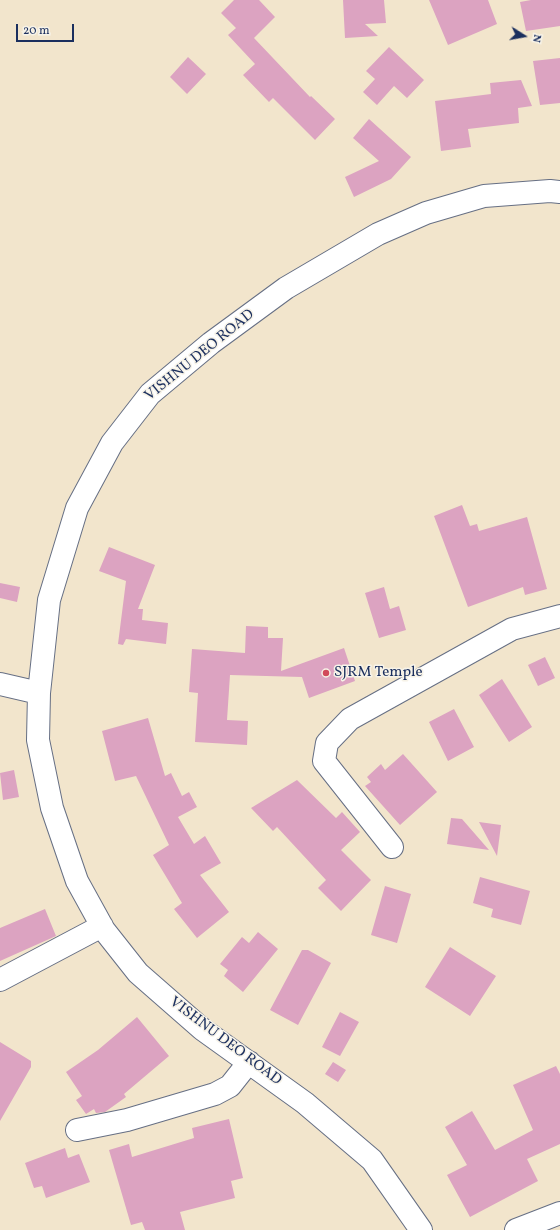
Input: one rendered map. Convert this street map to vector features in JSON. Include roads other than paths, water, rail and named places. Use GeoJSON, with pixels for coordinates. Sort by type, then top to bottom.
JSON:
{"type":"FeatureCollection","features":[{"type":"Feature","properties":{"kind":"street","name":"VISHNU DEO ROAD"},"geometry":{"type":"LineString","coordinates":[[421,1230],[372,1160],[306,1103],[202,1029],[138,973],[102,926],[76,881],[52,808],[38,740],[39,693],[49,600],[77,508],[112,442],[150,394],[211,343],[286,288],[378,234],[426,213],[484,196],[550,191],[560,192]]}},
{"type":"Feature","properties":{"kind":"street"},"geometry":{"type":"LineString","coordinates":[[392,847],[324,761],[327,743],[350,720],[512,629],[560,616]]}},
{"type":"Feature","properties":{"kind":"street"},"geometry":{"type":"LineString","coordinates":[[0,684],[39,693]]}},
{"type":"Feature","properties":{"kind":"street"},"geometry":{"type":"LineString","coordinates":[[0,980],[102,926]]}},
{"type":"Feature","properties":{"kind":"street"},"geometry":{"type":"LineString","coordinates":[[77,1130],[127,1120],[215,1094],[230,1086],[249,1062]]}},
{"type":"Feature","properties":{"kind":"street"},"geometry":{"type":"LineString","coordinates":[[516,1230],[560,1213]]}},
{"type":"Feature","properties":{"kind":"place","name":"SJRM Temple"},"geometry":{"type":"Point","coordinates":[326,673]}}]}
